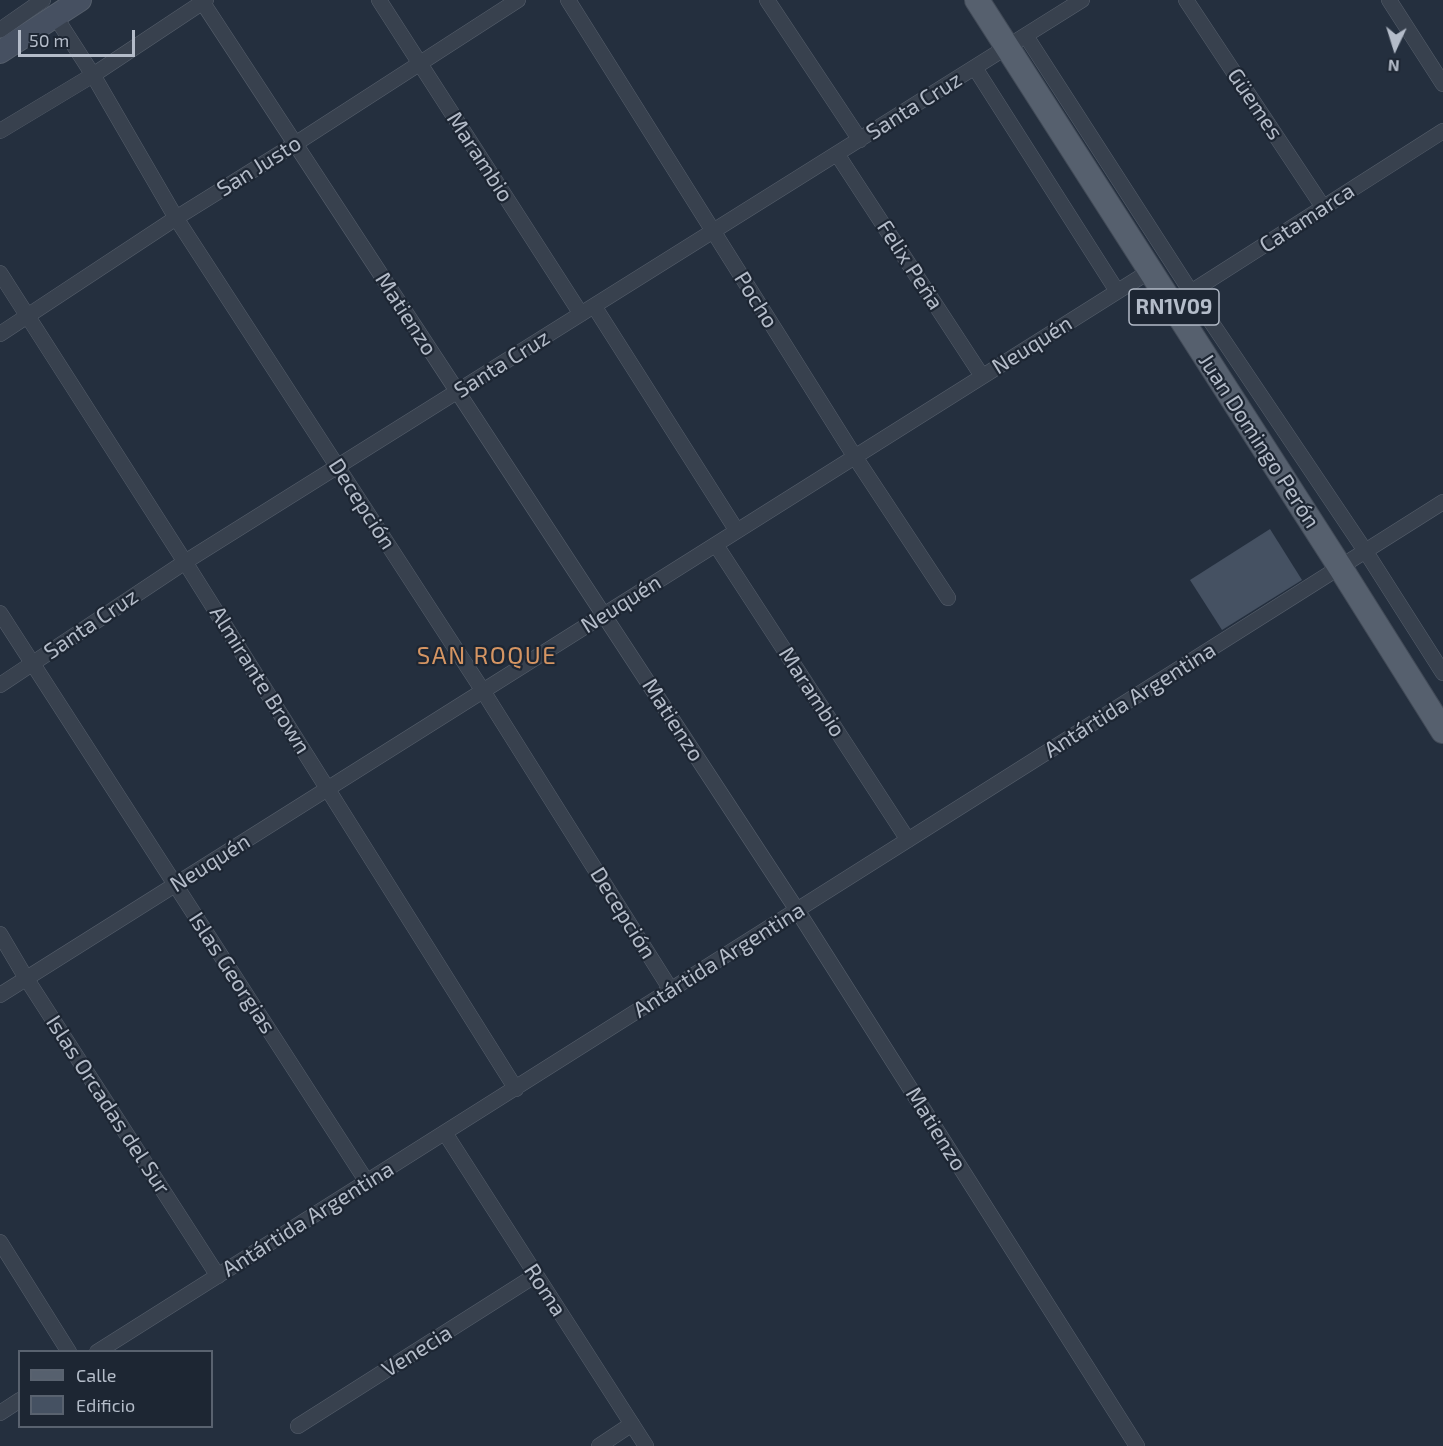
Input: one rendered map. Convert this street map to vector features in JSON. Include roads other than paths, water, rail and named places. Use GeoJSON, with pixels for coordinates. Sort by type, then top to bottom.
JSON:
{"type":"FeatureCollection","features":[{"type":"Feature","properties":{"kind":"main road","name":"Juan Domingo Perón"},"geometry":{"type":"LineString","coordinates":[[976,0],[1016,42],[1150,271],[1181,298],[1340,567],[1443,731]]}},
{"type":"Feature","properties":{"kind":"main road"},"geometry":{"type":"LineString","coordinates":[[0,52],[49,8],[76,1]]}},
{"type":"Feature","properties":{"kind":"street","name":"Marambio"},"geometry":{"type":"LineString","coordinates":[[379,0],[420,64],[738,531]]}},
{"type":"Feature","properties":{"kind":"street","name":"San Justo"},"geometry":{"type":"LineString","coordinates":[[0,334],[176,218],[518,0]]}},
{"type":"Feature","properties":{"kind":"street","name":"Pocho"},"geometry":{"type":"LineString","coordinates":[[567,0],[855,457],[948,598]]}},
{"type":"Feature","properties":{"kind":"street"},"geometry":{"type":"LineString","coordinates":[[767,0],[860,140]]}},
{"type":"Feature","properties":{"kind":"street","name":"Santa Cruz"},"geometry":{"type":"LineString","coordinates":[[0,685],[185,562],[1082,0]]}},
{"type":"Feature","properties":{"kind":"street","name":"Güemes"},"geometry":{"type":"LineString","coordinates":[[1186,0],[1323,207]]}},
{"type":"Feature","properties":{"kind":"street"},"geometry":{"type":"LineString","coordinates":[[1389,0],[1443,84]]}},
{"type":"Feature","properties":{"kind":"street"},"geometry":{"type":"LineString","coordinates":[[0,132],[93,75],[203,1]]}},
{"type":"Feature","properties":{"kind":"street","name":"Matienzo"},"geometry":{"type":"LineString","coordinates":[[203,1],[797,910],[1137,1446]]}},
{"type":"Feature","properties":{"kind":"street"},"geometry":{"type":"LineString","coordinates":[[0,30],[49,8]]}},
{"type":"Feature","properties":{"kind":"street","name":"Decepción"},"geometry":{"type":"LineString","coordinates":[[49,8],[93,75],[176,218],[483,691],[671,990]]}},
{"type":"Feature","properties":{"kind":"street","name":"Juan Domingo Perón"},"geometry":{"type":"LineString","coordinates":[[1016,42],[1181,298],[1366,552],[1443,673]]}},
{"type":"Feature","properties":{"kind":"street"},"geometry":{"type":"LineString","coordinates":[[975,68],[1117,291]]}},
{"type":"Feature","properties":{"kind":"street","name":"Catamarca"},"geometry":{"type":"LineString","coordinates":[[1181,298],[1443,131]]}},
{"type":"Feature","properties":{"kind":"street","name":"Felix Peña"},"geometry":{"type":"LineString","coordinates":[[837,154],[982,376]]}},
{"type":"Feature","properties":{"kind":"street","name":"Neuquén"},"geometry":{"type":"LineString","coordinates":[[0,995],[1150,271]]}},
{"type":"Feature","properties":{"kind":"street","name":"Almirante Brown"},"geometry":{"type":"LineString","coordinates":[[0,273],[185,562],[516,1089]]}},
{"type":"Feature","properties":{"kind":"street","name":"Antártida Argentina"},"geometry":{"type":"LineString","coordinates":[[100,1350],[1443,502]]}},
{"type":"Feature","properties":{"kind":"street","name":"Marambio"},"geometry":{"type":"LineString","coordinates":[[716,545],[908,840]]}},
{"type":"Feature","properties":{"kind":"street","name":"Islas Georgias"},"geometry":{"type":"LineString","coordinates":[[0,613],[367,1182]]}},
{"type":"Feature","properties":{"kind":"street","name":"Islas Orcadas del Sur"},"geometry":{"type":"LineString","coordinates":[[0,934],[218,1276]]}},
{"type":"Feature","properties":{"kind":"street","name":"Roma"},"geometry":{"type":"LineString","coordinates":[[445,1133],[646,1446]]}},
{"type":"Feature","properties":{"kind":"street"},"geometry":{"type":"LineString","coordinates":[[0,1242],[68,1350]]}},
{"type":"Feature","properties":{"kind":"street","name":"Venecia"},"geometry":{"type":"LineString","coordinates":[[298,1426],[536,1275]]}},
{"type":"Feature","properties":{"kind":"street"},"geometry":{"type":"LineString","coordinates":[[0,1413],[18,1401]]}},
{"type":"Feature","properties":{"kind":"street"},"geometry":{"type":"LineString","coordinates":[[599,1446],[632,1424]]}},
{"type":"Feature","properties":{"kind":"district","name":"SAN ROQUE"},"geometry":{"type":"Point","coordinates":[487,656]}}]}
